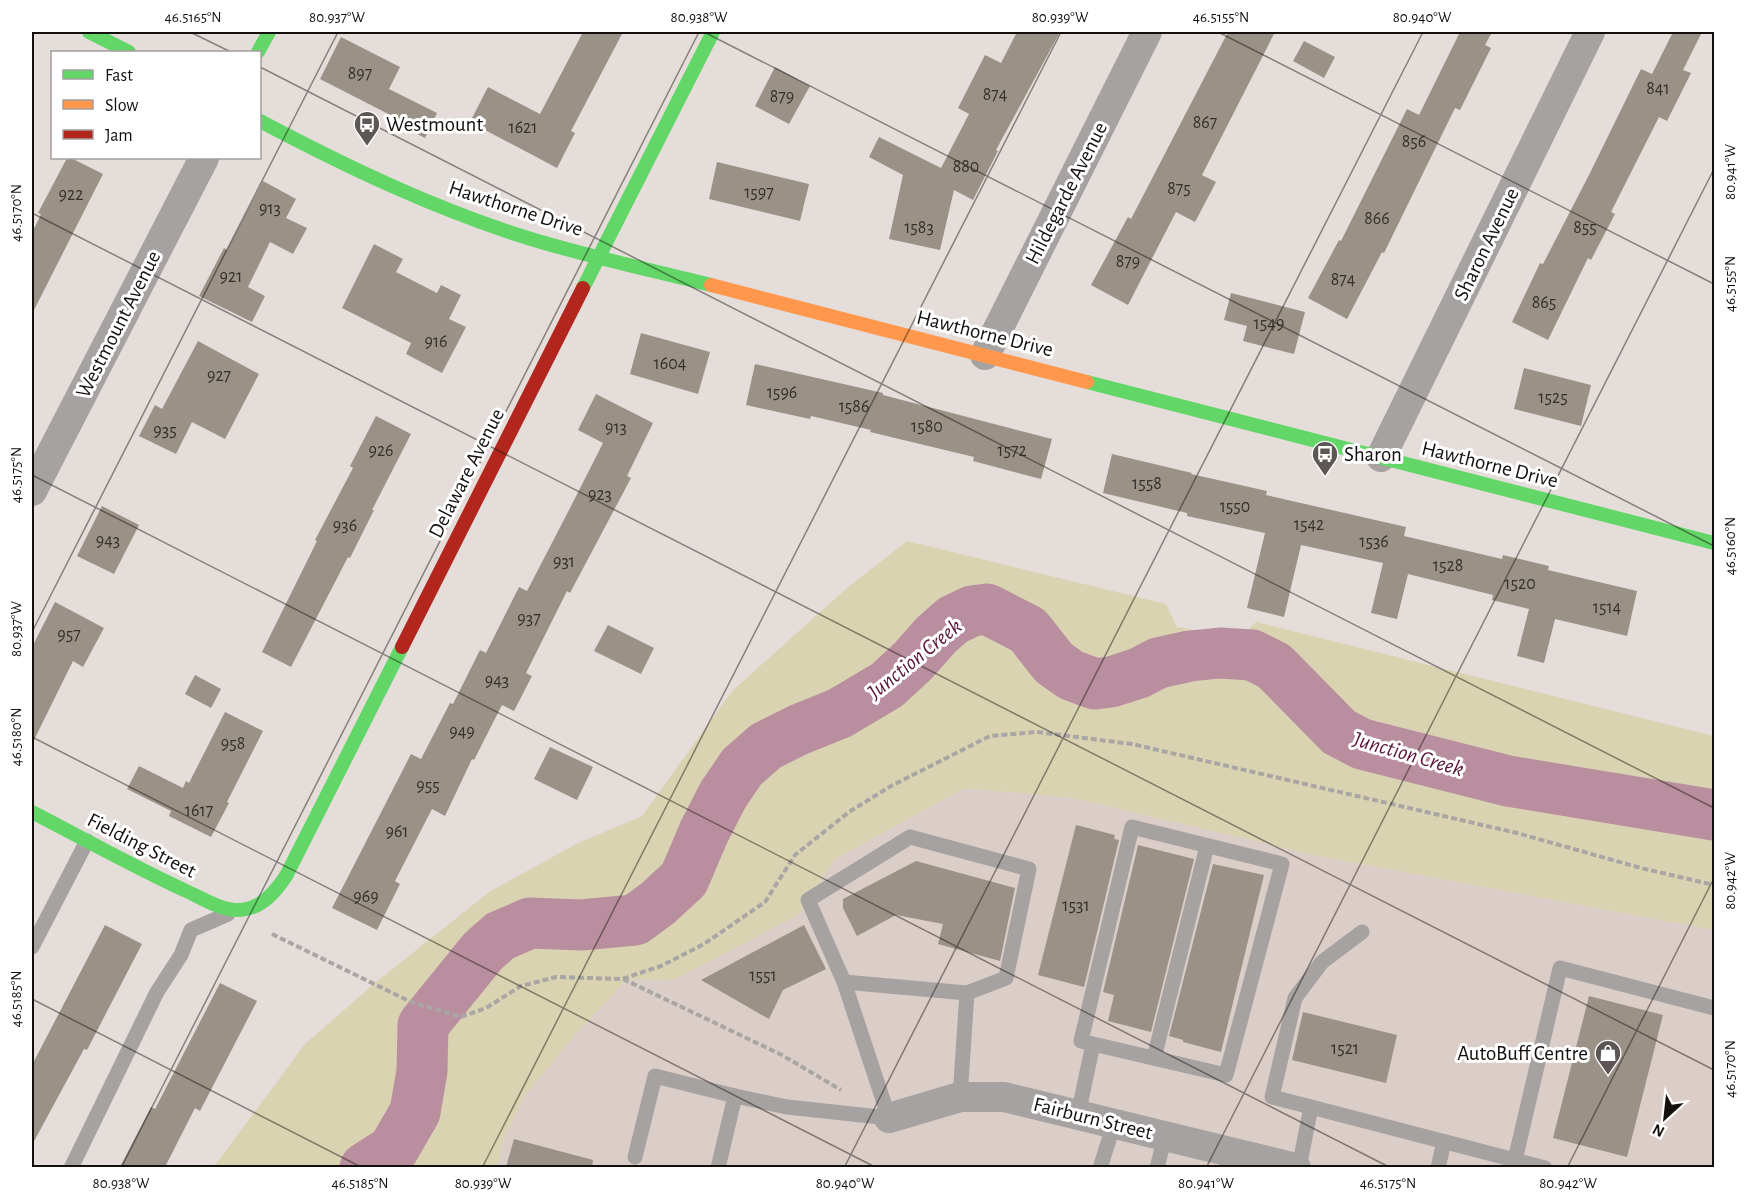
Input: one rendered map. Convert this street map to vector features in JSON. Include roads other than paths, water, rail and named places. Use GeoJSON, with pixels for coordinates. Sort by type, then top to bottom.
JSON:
{"type":"FeatureCollection","features":[{"type":"Feature","properties":{"kind":"street"},"geometry":{"type":"LineString","coordinates":[[89,32],[127,51]]}},
{"type":"Feature","properties":{"kind":"street"},"geometry":{"type":"LineString","coordinates":[[258,51],[268,32]]}},
{"type":"Feature","properties":{"kind":"street","name":"Delaware Avenue"},"geometry":{"type":"LineString","coordinates":[[236,910],[260,906],[276,891],[286,876],[713,32]]}},
{"type":"Feature","properties":{"kind":"street","name":"Hildegarde Avenue"},"geometry":{"type":"LineString","coordinates":[[986,355],[1147,32]]}},
{"type":"Feature","properties":{"kind":"street","name":"Sharon Avenue"},"geometry":{"type":"LineString","coordinates":[[1381,457],[1590,32]]}},
{"type":"Feature","properties":{"kind":"street","name":"Hawthorne Drive"},"geometry":{"type":"LineString","coordinates":[[261,122],[344,164],[440,207],[531,239],[1714,543]]}},
{"type":"Feature","properties":{"kind":"street","name":"Westmount Avenue"},"geometry":{"type":"LineString","coordinates":[[32,491],[203,159]]}},
{"type":"Feature","properties":{"kind":"street","name":"Fielding Street"},"geometry":{"type":"LineString","coordinates":[[32,812],[169,884],[216,905],[236,910]]}},
{"type":"Feature","properties":{"kind":"street","name":"Fairburn Street"},"geometry":{"type":"LineString","coordinates":[[889,1118],[960,1097],[1004,1097],[1298,1167]]}},
{"type":"Feature","properties":{"kind":"lane"},"geometry":{"type":"LineString","coordinates":[[1132,827],[1207,846],[1282,864],[1226,1076],[1082,1041],[1132,827]]}},
{"type":"Feature","properties":{"kind":"lane"},"geometry":{"type":"LineString","coordinates":[[635,1157],[655,1076],[787,1107],[889,1118],[844,982],[808,900],[910,837],[1029,869],[1006,978],[967,993],[844,982]]}},
{"type":"Feature","properties":{"kind":"lane"},"geometry":{"type":"LineString","coordinates":[[32,947],[87,841]]}},
{"type":"Feature","properties":{"kind":"lane"},"geometry":{"type":"LineString","coordinates":[[1154,1058],[1207,846]]}},
{"type":"Feature","properties":{"kind":"lane"},"geometry":{"type":"LineString","coordinates":[[71,1167],[157,992],[181,955],[191,930],[236,910]]}},
{"type":"Feature","properties":{"kind":"lane"},"geometry":{"type":"LineString","coordinates":[[1362,932],[1322,962],[1295,998],[1272,1097],[1545,1167]]}},
{"type":"Feature","properties":{"kind":"lane"},"geometry":{"type":"LineString","coordinates":[[1515,1160],[1560,968],[1714,1008]]}},
{"type":"Feature","properties":{"kind":"lane"},"geometry":{"type":"LineString","coordinates":[[960,1097],[967,993]]}},
{"type":"Feature","properties":{"kind":"lane"},"geometry":{"type":"LineString","coordinates":[[1078,1115],[1093,1044]]}},
{"type":"Feature","properties":{"kind":"lane"},"geometry":{"type":"LineString","coordinates":[[718,1167],[735,1096]]}},
{"type":"Feature","properties":{"kind":"lane"},"geometry":{"type":"LineString","coordinates":[[1298,1167],[1311,1107]]}},
{"type":"Feature","properties":{"kind":"lane"},"geometry":{"type":"LineString","coordinates":[[1100,1167],[1114,1124]]}},
{"type":"Feature","properties":{"kind":"lane"},"geometry":{"type":"LineString","coordinates":[[1157,1167],[1165,1136]]}},
{"type":"Feature","properties":{"kind":"lane"},"geometry":{"type":"LineString","coordinates":[[1438,1167],[1444,1142]]}},
{"type":"Feature","properties":{"kind":"waterway","name":"Junction Creek"},"geometry":{"type":"LineString","coordinates":[[365,1168],[393,1150],[415,1112],[422,1071],[423,1025],[483,951],[500,936],[530,923],[581,925],[635,920],[684,879],[723,795],[742,767],[766,746],[840,713],[887,685],[953,620],[972,611],[987,609],[1028,630],[1054,663],[1071,675],[1095,684],[1111,682],[1139,673],[1158,663],[1190,656],[1220,653],[1252,655],[1274,666],[1339,732],[1362,744],[1508,781],[1714,815]]}},
{"type":"Feature","properties":{"kind":"place","name":"Westmount"},"geometry":{"type":"Point","coordinates":[367,147]}},
{"type":"Feature","properties":{"kind":"place","name":"Sharon"},"geometry":{"type":"Point","coordinates":[1325,477]}},
{"type":"Feature","properties":{"kind":"place","name":"AutoBuff Centre"},"geometry":{"type":"Point","coordinates":[1608,1076]}}]}
